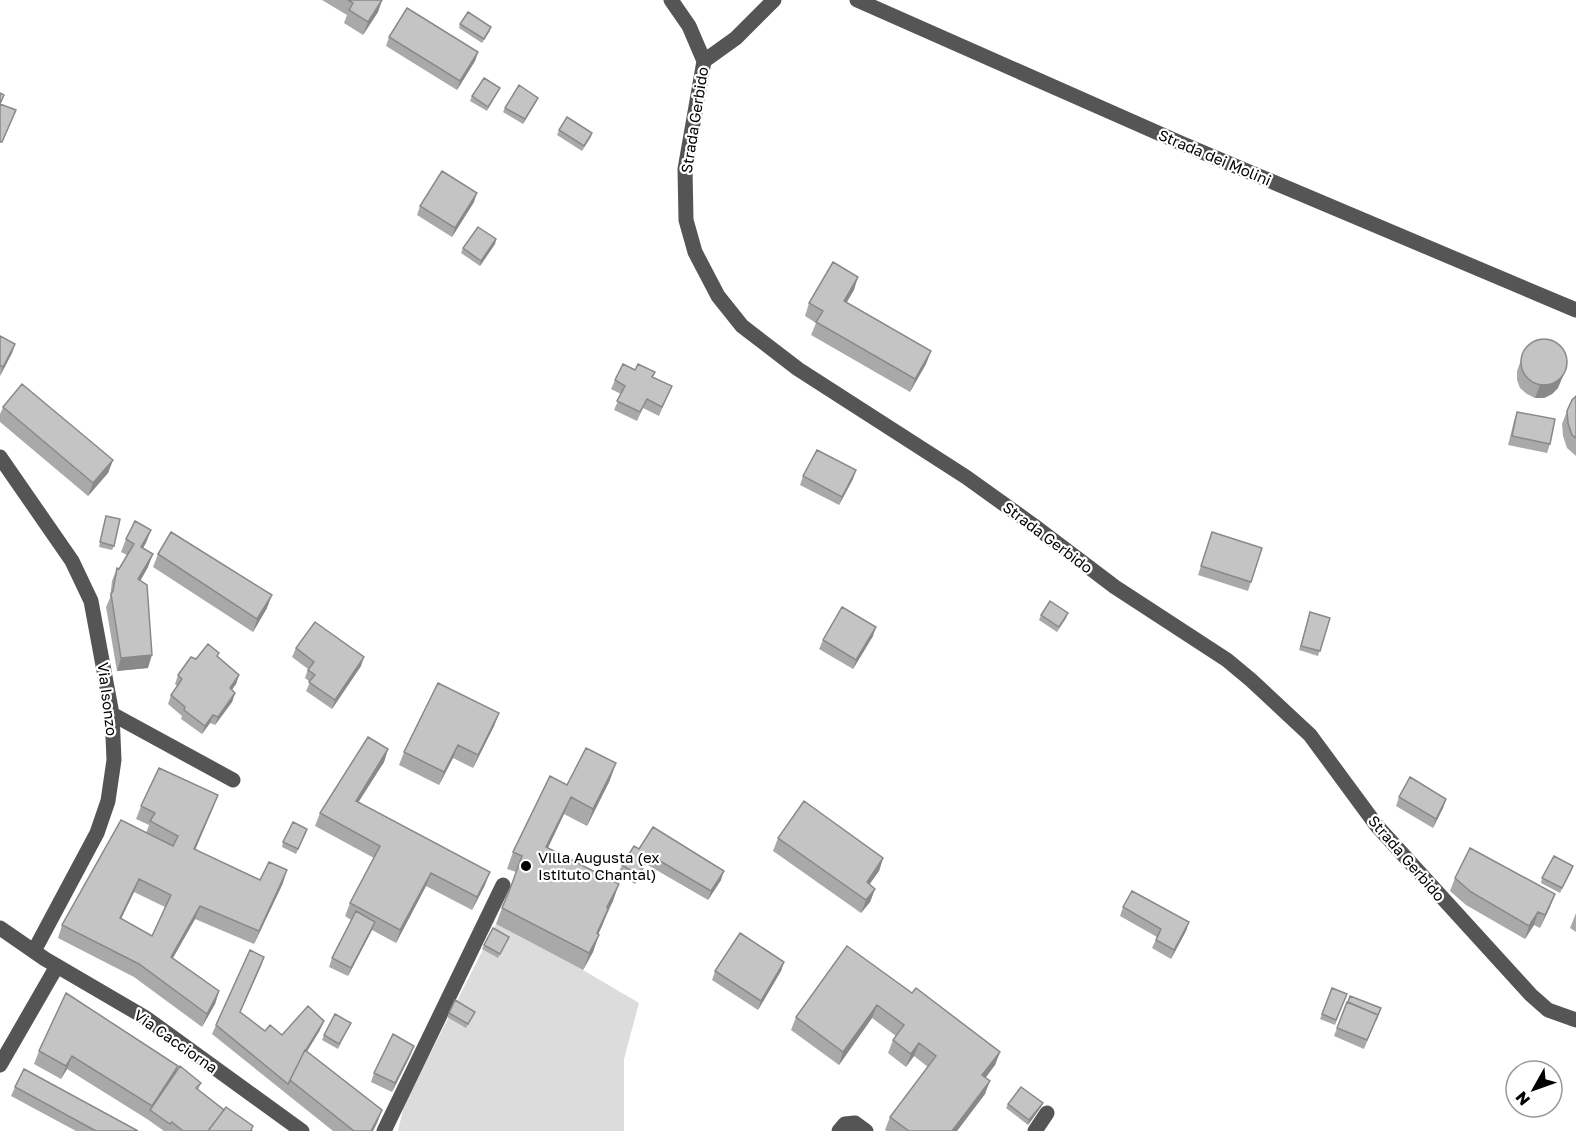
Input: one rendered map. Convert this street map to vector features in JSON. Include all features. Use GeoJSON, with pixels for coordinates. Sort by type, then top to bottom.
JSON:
{"type":"FeatureCollection","features":[{"type":"Feature","properties":{"kind":"street","name":"Strada Gerbido"},"geometry":{"type":"LineString","coordinates":[[671,0],[689,26],[704,61],[685,169],[686,220],[695,252],[713,287],[742,326],[798,369],[966,477],[1114,587],[1227,660],[1310,735],[1377,826],[1531,995],[1548,1010],[1576,1020]]}},
{"type":"Feature","properties":{"kind":"street"},"geometry":{"type":"LineString","coordinates":[[704,61],[736,38],[774,0]]}},
{"type":"Feature","properties":{"kind":"street","name":"Strada dei Molini"},"geometry":{"type":"LineString","coordinates":[[856,0],[1183,144],[1576,310]]}},
{"type":"Feature","properties":{"kind":"street","name":"Via Isonzo"},"geometry":{"type":"LineString","coordinates":[[0,457],[72,561],[91,601],[112,714],[114,760],[108,801],[97,833],[0,1065]]}},
{"type":"Feature","properties":{"kind":"street"},"geometry":{"type":"LineString","coordinates":[[112,714],[233,780]]}},
{"type":"Feature","properties":{"kind":"street"},"geometry":{"type":"LineString","coordinates":[[384,1131],[503,885]]}},
{"type":"Feature","properties":{"kind":"street","name":"Via Cacciorna"},"geometry":{"type":"LineString","coordinates":[[0,928],[45,958],[146,1018],[302,1131]]}},
{"type":"Feature","properties":{"kind":"street"},"geometry":{"type":"LineString","coordinates":[[1035,1131],[1047,1113]]}},
{"type":"Feature","properties":{"kind":"street"},"geometry":{"type":"LineString","coordinates":[[839,1131],[845,1124],[855,1123],[866,1131]]}},
{"type":"Feature","properties":{"kind":"shaded area"},"geometry":{"type":"Polygon","coordinates":[[[496,924],[583,970],[639,1003],[624,1059],[624,1131],[398,1131],[404,1105],[496,924]]]}},
{"type":"Feature","properties":{"kind":"building"},"geometry":{"type":"Polygon","coordinates":[[[348,0],[382,0],[368,22],[349,10],[353,3],[348,0]]]}},
{"type":"Feature","properties":{"kind":"building"},"geometry":{"type":"Polygon","coordinates":[[[407,8],[478,52],[460,81],[389,37],[407,8]]]}},
{"type":"Feature","properties":{"kind":"building"},"geometry":{"type":"Polygon","coordinates":[[[468,12],[491,27],[484,39],[460,24],[468,12]]]}},
{"type":"Feature","properties":{"kind":"building"},"geometry":{"type":"Polygon","coordinates":[[[484,78],[500,88],[488,107],[472,96],[484,78]]]}},
{"type":"Feature","properties":{"kind":"building"},"geometry":{"type":"Polygon","coordinates":[[[519,85],[538,98],[525,119],[505,108],[519,85]]]}},
{"type":"Feature","properties":{"kind":"building"},"geometry":{"type":"Polygon","coordinates":[[[0,104],[16,110],[2,142],[0,142],[0,104]]]}},
{"type":"Feature","properties":{"kind":"building"},"geometry":{"type":"Polygon","coordinates":[[[567,117],[592,133],[584,146],[559,130],[567,117]]]}},
{"type":"Feature","properties":{"kind":"building"},"geometry":{"type":"Polygon","coordinates":[[[442,171],[477,193],[455,228],[420,206],[442,171]]]}},
{"type":"Feature","properties":{"kind":"building"},"geometry":{"type":"Polygon","coordinates":[[[478,227],[496,239],[481,261],[463,248],[478,227]]]}},
{"type":"Feature","properties":{"kind":"building"},"geometry":{"type":"Polygon","coordinates":[[[833,262],[858,277],[844,301],[931,351],[915,379],[816,322],[823,311],[809,303],[833,262]]]}},
{"type":"Feature","properties":{"kind":"building"},"geometry":{"type":"Polygon","coordinates":[[[0,336],[15,344],[3,367],[0,365],[0,336]]]}},
{"type":"Feature","properties":{"kind":"building"},"geometry":{"type":"Polygon","coordinates":[[[1544,339],[1560,346],[1567,362],[1560,378],[1544,385],[1528,378],[1521,362],[1528,346],[1544,339]]]}},
{"type":"Feature","properties":{"kind":"building"},"geometry":{"type":"Polygon","coordinates":[[[623,364],[635,370],[638,364],[655,372],[652,377],[672,386],[662,407],[647,399],[640,412],[617,401],[625,386],[615,380],[623,364]]]}},
{"type":"Feature","properties":{"kind":"building"},"geometry":{"type":"Polygon","coordinates":[[[22,384],[113,460],[93,483],[3,407],[22,384]]]}},
{"type":"Feature","properties":{"kind":"building"},"geometry":{"type":"Polygon","coordinates":[[[1576,396],[1576,438],[1572,435],[1568,423],[1567,411],[1576,396]]]}},
{"type":"Feature","properties":{"kind":"building"},"geometry":{"type":"Polygon","coordinates":[[[1517,412],[1555,419],[1550,444],[1512,436],[1517,412]]]}},
{"type":"Feature","properties":{"kind":"building"},"geometry":{"type":"Polygon","coordinates":[[[817,450],[856,470],[842,497],[803,476],[817,450]]]}},
{"type":"Feature","properties":{"kind":"building"},"geometry":{"type":"Polygon","coordinates":[[[106,516],[120,519],[114,546],[100,542],[106,516]]]}},
{"type":"Feature","properties":{"kind":"building"},"geometry":{"type":"Polygon","coordinates":[[[135,521],[151,530],[141,547],[153,554],[138,579],[147,585],[152,655],[121,658],[111,594],[117,568],[119,569],[134,544],[126,539],[135,521]]]}},
{"type":"Feature","properties":{"kind":"building"},"geometry":{"type":"Polygon","coordinates":[[[171,532],[272,595],[257,619],[158,554],[171,532]]]}},
{"type":"Feature","properties":{"kind":"building"},"geometry":{"type":"Polygon","coordinates":[[[1212,532],[1262,548],[1251,582],[1201,566],[1212,532]]]}},
{"type":"Feature","properties":{"kind":"building"},"geometry":{"type":"Polygon","coordinates":[[[1050,601],[1068,613],[1059,627],[1041,615],[1050,601]]]}},
{"type":"Feature","properties":{"kind":"building"},"geometry":{"type":"Polygon","coordinates":[[[842,607],[876,627],[856,660],[823,640],[842,607]]]}},
{"type":"Feature","properties":{"kind":"building"},"geometry":{"type":"Polygon","coordinates":[[[1310,612],[1330,618],[1320,651],[1301,646],[1310,612]]]}},
{"type":"Feature","properties":{"kind":"building"},"geometry":{"type":"Polygon","coordinates":[[[315,622],[364,657],[335,700],[309,682],[315,675],[308,670],[314,662],[296,648],[315,622]]]}},
{"type":"Feature","properties":{"kind":"building"},"geometry":{"type":"Polygon","coordinates":[[[208,644],[219,653],[217,656],[239,675],[230,688],[235,693],[218,717],[213,715],[205,726],[184,710],[185,707],[171,695],[182,679],[178,675],[191,657],[196,659],[208,644]]]}},
{"type":"Feature","properties":{"kind":"building"},"geometry":{"type":"Polygon","coordinates":[[[438,683],[499,713],[478,755],[458,745],[444,772],[404,752],[438,683]]]}},
{"type":"Feature","properties":{"kind":"building"},"geometry":{"type":"Polygon","coordinates":[[[368,737],[388,749],[356,801],[490,872],[477,897],[431,873],[400,930],[350,903],[380,846],[320,813],[368,737]]]}},
{"type":"Feature","properties":{"kind":"building","name":"Villa Augusta (ex Istituto Chantal)"},"geometry":{"type":"Polygon","coordinates":[[[586,748],[616,763],[593,809],[571,797],[546,847],[619,884],[607,907],[597,933],[599,935],[589,953],[502,908],[522,856],[513,852],[550,776],[567,785],[586,748]]]}},
{"type":"Feature","properties":{"kind":"building"},"geometry":{"type":"Polygon","coordinates":[[[159,768],[218,795],[194,849],[260,880],[269,862],[287,870],[259,931],[200,906],[171,957],[219,991],[207,1014],[139,964],[62,925],[121,820],[173,846],[178,836],[150,821],[155,813],[141,806],[159,768]],[[139,879],[120,918],[152,936],[171,895],[139,879]]]}},
{"type":"Feature","properties":{"kind":"building"},"geometry":{"type":"Polygon","coordinates":[[[1410,777],[1446,799],[1436,819],[1399,797],[1410,777]]]}},
{"type":"Feature","properties":{"kind":"building"},"geometry":{"type":"Polygon","coordinates":[[[804,801],[883,858],[867,882],[875,889],[866,900],[778,838],[804,801]]]}},
{"type":"Feature","properties":{"kind":"building"},"geometry":{"type":"Polygon","coordinates":[[[293,822],[307,829],[298,849],[283,842],[293,822]]]}},
{"type":"Feature","properties":{"kind":"building"},"geometry":{"type":"Polygon","coordinates":[[[653,827],[724,871],[711,891],[650,855],[638,875],[622,865],[634,846],[639,849],[653,827]]]}},
{"type":"Feature","properties":{"kind":"building"},"geometry":{"type":"Polygon","coordinates":[[[1470,848],[1555,894],[1545,915],[1538,912],[1529,926],[1471,892],[1455,878],[1470,848]]]}},
{"type":"Feature","properties":{"kind":"building"},"geometry":{"type":"Polygon","coordinates":[[[1554,856],[1573,866],[1562,888],[1542,878],[1554,856]]]}},
{"type":"Feature","properties":{"kind":"building"},"geometry":{"type":"Polygon","coordinates":[[[1132,891],[1189,922],[1174,950],[1156,940],[1161,929],[1123,907],[1132,891]]]}},
{"type":"Feature","properties":{"kind":"building"},"geometry":{"type":"Polygon","coordinates":[[[356,911],[375,922],[351,968],[332,958],[356,911]]]}},
{"type":"Feature","properties":{"kind":"building"},"geometry":{"type":"Polygon","coordinates":[[[493,928],[509,937],[500,954],[484,945],[493,928]]]}},
{"type":"Feature","properties":{"kind":"building"},"geometry":{"type":"Polygon","coordinates":[[[740,933],[784,962],[761,1001],[715,971],[740,933]]]}},
{"type":"Feature","properties":{"kind":"building"},"geometry":{"type":"Polygon","coordinates":[[[847,946],[912,993],[916,988],[1000,1052],[982,1075],[990,1081],[952,1131],[909,1131],[890,1117],[936,1056],[919,1043],[911,1054],[893,1040],[904,1025],[877,1005],[843,1052],[796,1017],[847,946]]]}},
{"type":"Feature","properties":{"kind":"building"},"geometry":{"type":"Polygon","coordinates":[[[250,950],[264,957],[240,1012],[265,1031],[270,1025],[282,1035],[308,1006],[324,1021],[305,1050],[288,1084],[216,1025],[250,950]]]}},
{"type":"Feature","properties":{"kind":"building"},"geometry":{"type":"Polygon","coordinates":[[[1332,988],[1347,994],[1336,1020],[1322,1014],[1332,988]]]}},
{"type":"Feature","properties":{"kind":"building"},"geometry":{"type":"Polygon","coordinates":[[[66,993],[178,1066],[152,1106],[72,1056],[66,1066],[39,1051],[66,993]]]}},
{"type":"Feature","properties":{"kind":"building"},"geometry":{"type":"Polygon","coordinates":[[[1350,996],[1381,1008],[1376,1020],[1378,1015],[1348,1002],[1350,996]]]}},
{"type":"Feature","properties":{"kind":"building"},"geometry":{"type":"Polygon","coordinates":[[[455,1000],[475,1012],[468,1024],[449,1013],[455,1000]]]}},
{"type":"Feature","properties":{"kind":"building"},"geometry":{"type":"Polygon","coordinates":[[[1347,1002],[1378,1015],[1367,1040],[1337,1028],[1347,1002]]]}},
{"type":"Feature","properties":{"kind":"building"},"geometry":{"type":"Polygon","coordinates":[[[335,1014],[351,1023],[339,1044],[324,1035],[335,1014]]]}},
{"type":"Feature","properties":{"kind":"building"},"geometry":{"type":"Polygon","coordinates":[[[393,1034],[414,1046],[395,1083],[374,1073],[393,1034]]]}},
{"type":"Feature","properties":{"kind":"building"},"geometry":{"type":"Polygon","coordinates":[[[305,1050],[382,1110],[371,1131],[354,1131],[290,1080],[305,1050]]]}},
{"type":"Feature","properties":{"kind":"building"},"geometry":{"type":"Polygon","coordinates":[[[180,1066],[201,1083],[196,1088],[224,1110],[208,1131],[183,1131],[150,1110],[180,1066]]]}},
{"type":"Feature","properties":{"kind":"building"},"geometry":{"type":"Polygon","coordinates":[[[24,1069],[138,1131],[96,1131],[15,1087],[24,1069]]]}},
{"type":"Feature","properties":{"kind":"building"},"geometry":{"type":"Polygon","coordinates":[[[1021,1087],[1043,1103],[1029,1120],[1008,1104],[1021,1087]]]}},
{"type":"Feature","properties":{"kind":"building"},"geometry":{"type":"Polygon","coordinates":[[[226,1107],[253,1126],[252,1131],[208,1131],[226,1107]]]}},
{"type":"Feature","properties":{"kind":"place","name":"Villa Augusta (ex Istituto Chantal)"},"geometry":{"type":"Point","coordinates":[526,866]}}]}
